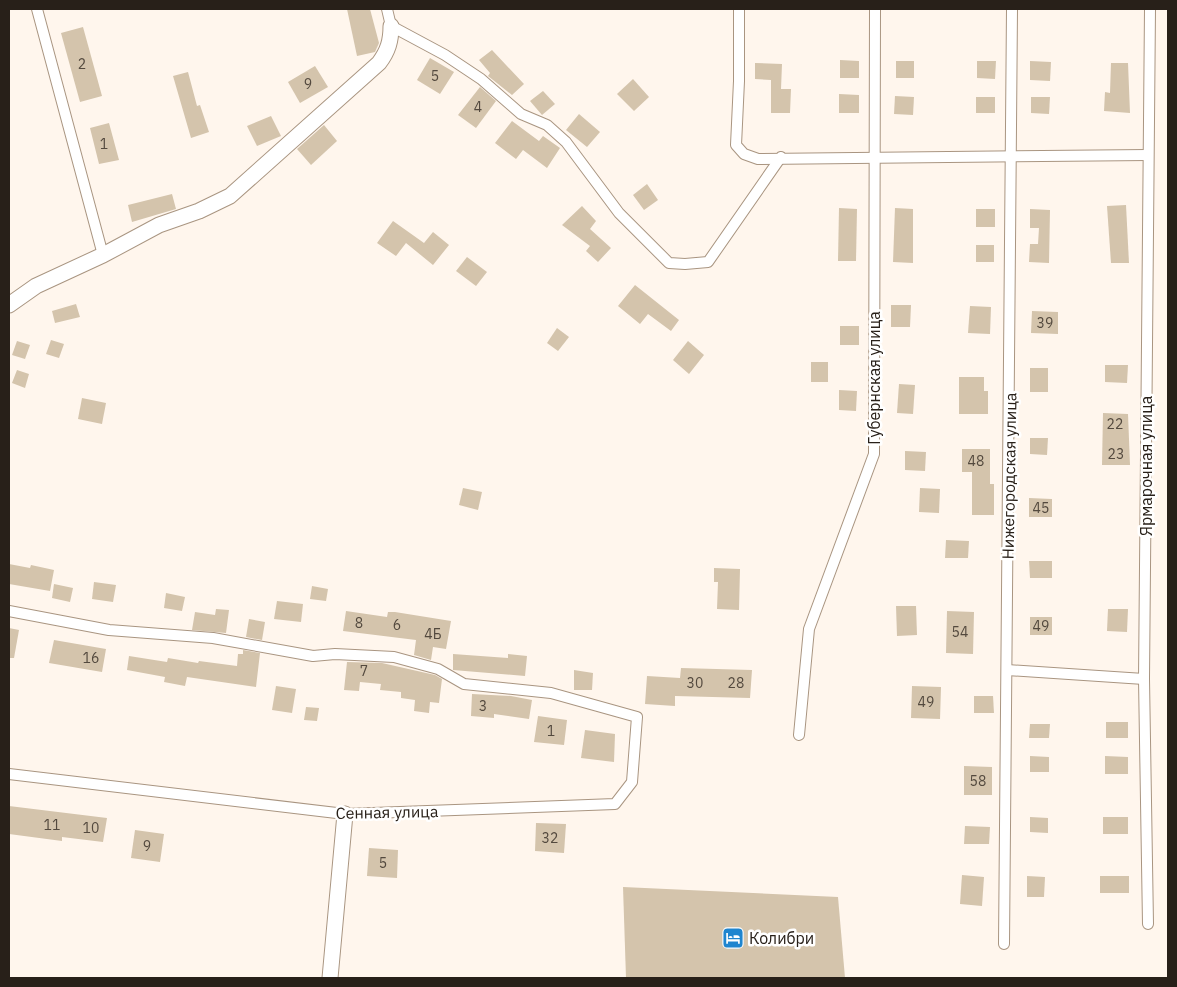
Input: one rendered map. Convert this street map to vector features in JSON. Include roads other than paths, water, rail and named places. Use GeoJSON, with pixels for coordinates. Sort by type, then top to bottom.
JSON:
{"type":"FeatureCollection","features":[{"type":"Feature","properties":{"kind":"street"},"geometry":{"type":"LineString","coordinates":[[37,9],[103,255]]}},
{"type":"Feature","properties":{"kind":"street"},"geometry":{"type":"LineString","coordinates":[[9,305],[36,286],[103,255],[159,225],[199,211],[239,190],[386,54],[391,41],[388,9]]}},
{"type":"Feature","properties":{"kind":"street"},"geometry":{"type":"LineString","coordinates":[[739,9],[740,81],[736,145],[744,154],[758,159],[874,156],[1011,157],[1148,154]]}},
{"type":"Feature","properties":{"kind":"street","name":"Губернская улица"},"geometry":{"type":"LineString","coordinates":[[799,735],[809,629],[874,454],[875,9]]}},
{"type":"Feature","properties":{"kind":"street","name":"Нижегородская улица"},"geometry":{"type":"LineString","coordinates":[[1004,944],[1012,9]]}},
{"type":"Feature","properties":{"kind":"street","name":"Ярмарочная улица"},"geometry":{"type":"LineString","coordinates":[[1148,924],[1144,679],[1150,9]]}},
{"type":"Feature","properties":{"kind":"street"},"geometry":{"type":"LineString","coordinates":[[391,26],[445,55],[481,79],[521,114],[547,126],[566,142],[619,213],[669,263],[708,262],[781,158]]}},
{"type":"Feature","properties":{"kind":"street","name":"Сенная улица"},"geometry":{"type":"LineString","coordinates":[[9,611],[109,630],[213,638],[313,656],[335,654],[394,657],[438,669],[464,684],[551,693],[637,717],[632,782],[614,804],[345,814],[9,774]]}},
{"type":"Feature","properties":{"kind":"street"},"geometry":{"type":"LineString","coordinates":[[1007,670],[1144,679]]}},
{"type":"Feature","properties":{"kind":"street"},"geometry":{"type":"LineString","coordinates":[[330,978],[345,814]]}},
{"type":"Feature","properties":{"kind":"place","name":"Колибри"},"geometry":{"type":"Point","coordinates":[733,938]}}]}
